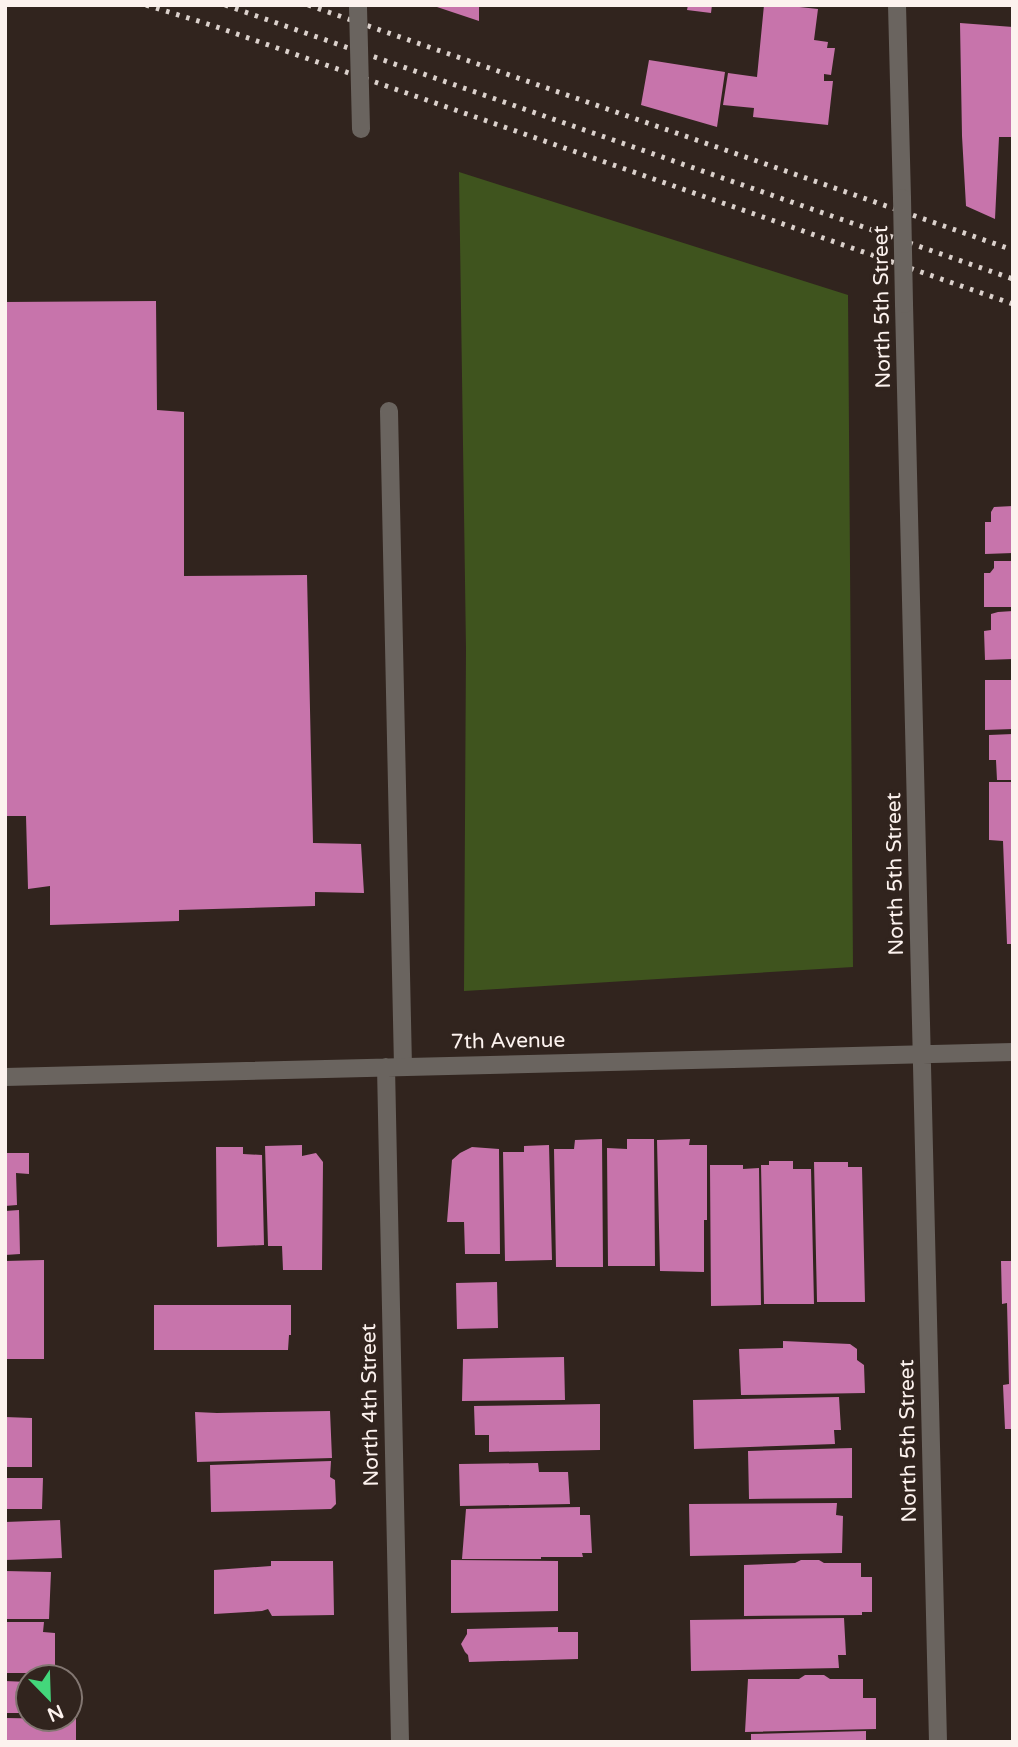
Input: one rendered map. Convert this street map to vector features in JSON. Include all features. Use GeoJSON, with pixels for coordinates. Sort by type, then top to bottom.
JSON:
{"type":"FeatureCollection","features":[{"type":"Feature","properties":{"kind":"street","name":"North 5th Street"},"geometry":{"type":"LineString","coordinates":[[897,5],[938,1742]]}},
{"type":"Feature","properties":{"kind":"street"},"geometry":{"type":"LineString","coordinates":[[358,6],[361,129]]}},
{"type":"Feature","properties":{"kind":"street","name":"North 4th Street"},"geometry":{"type":"LineString","coordinates":[[389,411],[400,1742]]}},
{"type":"Feature","properties":{"kind":"street","name":"7th Avenue"},"geometry":{"type":"LineString","coordinates":[[5,1077],[1013,1052]]}},
{"type":"Feature","properties":{"kind":"green space"},"geometry":{"type":"Polygon","coordinates":[[[459,172],[848,295],[853,967],[464,991],[466,649],[459,172]]]}},
{"type":"Feature","properties":{"kind":"building"},"geometry":{"type":"Polygon","coordinates":[[[479,5],[479,21],[434,6],[479,5]]]}},
{"type":"Feature","properties":{"kind":"building"},"geometry":{"type":"Polygon","coordinates":[[[688,5],[712,5],[711,13],[687,10],[688,5]]]}},
{"type":"Feature","properties":{"kind":"building"},"geometry":{"type":"Polygon","coordinates":[[[764,5],[818,9],[814,40],[828,42],[827,48],[835,48],[831,75],[824,74],[824,81],[833,81],[828,125],[753,117],[754,108],[723,105],[728,73],[757,77],[764,5]]]}},
{"type":"Feature","properties":{"kind":"building"},"geometry":{"type":"Polygon","coordinates":[[[960,23],[1013,27],[1013,137],[999,137],[995,219],[966,206],[960,23]]]}},
{"type":"Feature","properties":{"kind":"building"},"geometry":{"type":"Polygon","coordinates":[[[649,60],[725,72],[717,127],[641,105],[649,60]]]}},
{"type":"Feature","properties":{"kind":"building"},"geometry":{"type":"Polygon","coordinates":[[[156,301],[157,410],[184,412],[184,576],[307,575],[313,843],[361,844],[364,893],[315,892],[315,906],[179,910],[179,921],[50,925],[50,886],[28,889],[26,816],[5,816],[5,302],[156,301]]]}},
{"type":"Feature","properties":{"kind":"building"},"geometry":{"type":"Polygon","coordinates":[[[1013,506],[1013,553],[985,554],[985,522],[991,522],[994,507],[1013,506]]]}},
{"type":"Feature","properties":{"kind":"building"},"geometry":{"type":"Polygon","coordinates":[[[994,561],[1013,561],[1013,607],[984,607],[984,573],[990,573],[994,568],[994,561]]]}},
{"type":"Feature","properties":{"kind":"building"},"geometry":{"type":"Polygon","coordinates":[[[1013,611],[1013,659],[985,660],[984,631],[991,630],[991,614],[1013,611]]]}},
{"type":"Feature","properties":{"kind":"building"},"geometry":{"type":"Polygon","coordinates":[[[985,680],[1013,680],[1013,729],[985,730],[985,680]]]}},
{"type":"Feature","properties":{"kind":"building"},"geometry":{"type":"Polygon","coordinates":[[[1013,734],[1013,780],[997,780],[996,760],[989,760],[989,735],[1013,734]]]}},
{"type":"Feature","properties":{"kind":"building"},"geometry":{"type":"Polygon","coordinates":[[[989,782],[1013,782],[1013,944],[1007,944],[1003,841],[989,840],[989,782]]]}},
{"type":"Feature","properties":{"kind":"building"},"geometry":{"type":"Polygon","coordinates":[[[602,1139],[603,1267],[556,1267],[554,1149],[574,1149],[575,1140],[602,1139]]]}},
{"type":"Feature","properties":{"kind":"building"},"geometry":{"type":"Polygon","coordinates":[[[627,1139],[654,1139],[655,1266],[608,1266],[607,1148],[627,1149],[627,1139]]]}},
{"type":"Feature","properties":{"kind":"building"},"geometry":{"type":"Polygon","coordinates":[[[690,1139],[689,1145],[707,1145],[704,1272],[660,1271],[657,1140],[690,1139]]]}},
{"type":"Feature","properties":{"kind":"building"},"geometry":{"type":"Polygon","coordinates":[[[302,1145],[302,1156],[316,1153],[323,1162],[322,1270],[283,1270],[282,1246],[268,1246],[265,1146],[302,1145]]]}},
{"type":"Feature","properties":{"kind":"building"},"geometry":{"type":"Polygon","coordinates":[[[549,1145],[552,1260],[505,1261],[503,1152],[524,1152],[524,1146],[549,1145]]]}},
{"type":"Feature","properties":{"kind":"building"},"geometry":{"type":"Polygon","coordinates":[[[216,1147],[243,1147],[243,1154],[262,1155],[264,1245],[217,1247],[216,1147]]]}},
{"type":"Feature","properties":{"kind":"building"},"geometry":{"type":"Polygon","coordinates":[[[472,1147],[499,1149],[500,1254],[465,1254],[464,1222],[447,1222],[452,1160],[472,1147]]]}},
{"type":"Feature","properties":{"kind":"building"},"geometry":{"type":"Polygon","coordinates":[[[5,1153],[29,1153],[29,1174],[16,1173],[17,1205],[5,1206],[5,1153]]]}},
{"type":"Feature","properties":{"kind":"building"},"geometry":{"type":"Polygon","coordinates":[[[769,1161],[793,1161],[793,1169],[811,1169],[814,1304],[764,1304],[761,1165],[769,1165],[769,1161]]]}},
{"type":"Feature","properties":{"kind":"building"},"geometry":{"type":"Polygon","coordinates":[[[814,1162],[848,1162],[848,1167],[862,1167],[865,1302],[817,1302],[814,1162]]]}},
{"type":"Feature","properties":{"kind":"building"},"geometry":{"type":"Polygon","coordinates":[[[710,1165],[759,1168],[761,1305],[711,1306],[710,1165]]]}},
{"type":"Feature","properties":{"kind":"building"},"geometry":{"type":"Polygon","coordinates":[[[19,1210],[20,1254],[5,1255],[5,1211],[19,1210]]]}},
{"type":"Feature","properties":{"kind":"building"},"geometry":{"type":"Polygon","coordinates":[[[44,1260],[44,1359],[5,1359],[5,1261],[44,1260]]]}},
{"type":"Feature","properties":{"kind":"building"},"geometry":{"type":"Polygon","coordinates":[[[1001,1261],[1013,1261],[1013,1429],[1005,1429],[1003,1385],[1009,1384],[1007,1303],[1002,1304],[1001,1261]]]}},
{"type":"Feature","properties":{"kind":"building"},"geometry":{"type":"Polygon","coordinates":[[[497,1282],[498,1328],[457,1329],[456,1283],[497,1282]]]}},
{"type":"Feature","properties":{"kind":"building"},"geometry":{"type":"Polygon","coordinates":[[[154,1305],[291,1305],[288,1350],[154,1350],[154,1305]]]}},
{"type":"Feature","properties":{"kind":"building"},"geometry":{"type":"Polygon","coordinates":[[[783,1341],[850,1344],[857,1349],[857,1360],[864,1365],[865,1393],[741,1395],[739,1349],[783,1348],[783,1341]]]}},
{"type":"Feature","properties":{"kind":"building"},"geometry":{"type":"Polygon","coordinates":[[[564,1357],[565,1400],[462,1401],[463,1359],[564,1357]]]}},
{"type":"Feature","properties":{"kind":"building"},"geometry":{"type":"Polygon","coordinates":[[[839,1397],[841,1430],[834,1430],[835,1444],[694,1449],[693,1400],[839,1397]]]}},
{"type":"Feature","properties":{"kind":"building"},"geometry":{"type":"Polygon","coordinates":[[[600,1404],[600,1450],[489,1452],[489,1435],[475,1435],[474,1406],[600,1404]]]}},
{"type":"Feature","properties":{"kind":"building"},"geometry":{"type":"Polygon","coordinates":[[[330,1411],[332,1458],[197,1462],[195,1412],[330,1411]]]}},
{"type":"Feature","properties":{"kind":"building"},"geometry":{"type":"Polygon","coordinates":[[[5,1417],[32,1418],[32,1467],[5,1467],[5,1417]]]}},
{"type":"Feature","properties":{"kind":"building"},"geometry":{"type":"Polygon","coordinates":[[[852,1448],[852,1498],[749,1499],[748,1451],[852,1448]]]}},
{"type":"Feature","properties":{"kind":"building"},"geometry":{"type":"Polygon","coordinates":[[[331,1461],[330,1477],[335,1480],[336,1504],[331,1509],[211,1512],[210,1465],[331,1461]]]}},
{"type":"Feature","properties":{"kind":"building"},"geometry":{"type":"Polygon","coordinates":[[[538,1463],[539,1472],[568,1472],[570,1504],[460,1506],[459,1464],[538,1463]]]}},
{"type":"Feature","properties":{"kind":"building"},"geometry":{"type":"Polygon","coordinates":[[[5,1478],[43,1478],[42,1509],[5,1509],[5,1478]]]}},
{"type":"Feature","properties":{"kind":"building"},"geometry":{"type":"Polygon","coordinates":[[[837,1503],[836,1515],[843,1516],[842,1553],[690,1556],[689,1504],[837,1503]]]}},
{"type":"Feature","properties":{"kind":"building"},"geometry":{"type":"Polygon","coordinates":[[[580,1507],[580,1515],[590,1515],[592,1553],[582,1553],[583,1557],[462,1559],[466,1509],[580,1507]]]}},
{"type":"Feature","properties":{"kind":"building"},"geometry":{"type":"Polygon","coordinates":[[[60,1520],[62,1558],[5,1560],[5,1522],[60,1520]]]}},
{"type":"Feature","properties":{"kind":"building"},"geometry":{"type":"Polygon","coordinates":[[[451,1560],[558,1561],[558,1611],[451,1613],[451,1560]]]}},
{"type":"Feature","properties":{"kind":"building"},"geometry":{"type":"Polygon","coordinates":[[[801,1560],[861,1563],[861,1577],[872,1577],[872,1612],[862,1612],[862,1615],[744,1616],[744,1565],[795,1563],[801,1560]]]}},
{"type":"Feature","properties":{"kind":"building"},"geometry":{"type":"Polygon","coordinates":[[[271,1561],[333,1561],[334,1615],[272,1616],[268,1609],[214,1614],[214,1570],[271,1566],[271,1561]]]}},
{"type":"Feature","properties":{"kind":"building"},"geometry":{"type":"Polygon","coordinates":[[[5,1571],[51,1572],[49,1619],[5,1619],[5,1571]]]}},
{"type":"Feature","properties":{"kind":"building"},"geometry":{"type":"Polygon","coordinates":[[[844,1618],[846,1655],[838,1655],[839,1668],[691,1671],[690,1620],[844,1618]]]}},
{"type":"Feature","properties":{"kind":"building"},"geometry":{"type":"Polygon","coordinates":[[[5,1622],[44,1622],[43,1632],[55,1633],[55,1663],[14,1663],[14,1673],[5,1673],[5,1622]]]}},
{"type":"Feature","properties":{"kind":"building"},"geometry":{"type":"Polygon","coordinates":[[[558,1627],[558,1632],[578,1632],[578,1659],[469,1662],[461,1644],[467,1629],[558,1627]]]}},
{"type":"Feature","properties":{"kind":"building"},"geometry":{"type":"Polygon","coordinates":[[[805,1675],[824,1675],[830,1679],[863,1679],[863,1698],[876,1698],[876,1729],[745,1732],[748,1679],[799,1679],[805,1675]]]}},
{"type":"Feature","properties":{"kind":"building"},"geometry":{"type":"Polygon","coordinates":[[[5,1681],[14,1681],[14,1713],[5,1713],[5,1681]]]}},
{"type":"Feature","properties":{"kind":"building"},"geometry":{"type":"Polygon","coordinates":[[[5,1718],[14,1718],[14,1733],[76,1733],[76,1742],[5,1742],[5,1718]]]}},
{"type":"Feature","properties":{"kind":"building"},"geometry":{"type":"Polygon","coordinates":[[[866,1731],[866,1742],[751,1742],[751,1734],[866,1731]]]}},
{"type":"Feature","properties":{"kind":"railway"},"geometry":{"type":"LineString","coordinates":[[146,5],[211,25],[1013,304]]}},
{"type":"Feature","properties":{"kind":"railway"},"geometry":{"type":"LineString","coordinates":[[225,5],[1013,279]]}},
{"type":"Feature","properties":{"kind":"railway"},"geometry":{"type":"LineString","coordinates":[[308,5],[1013,250]]}}]}
